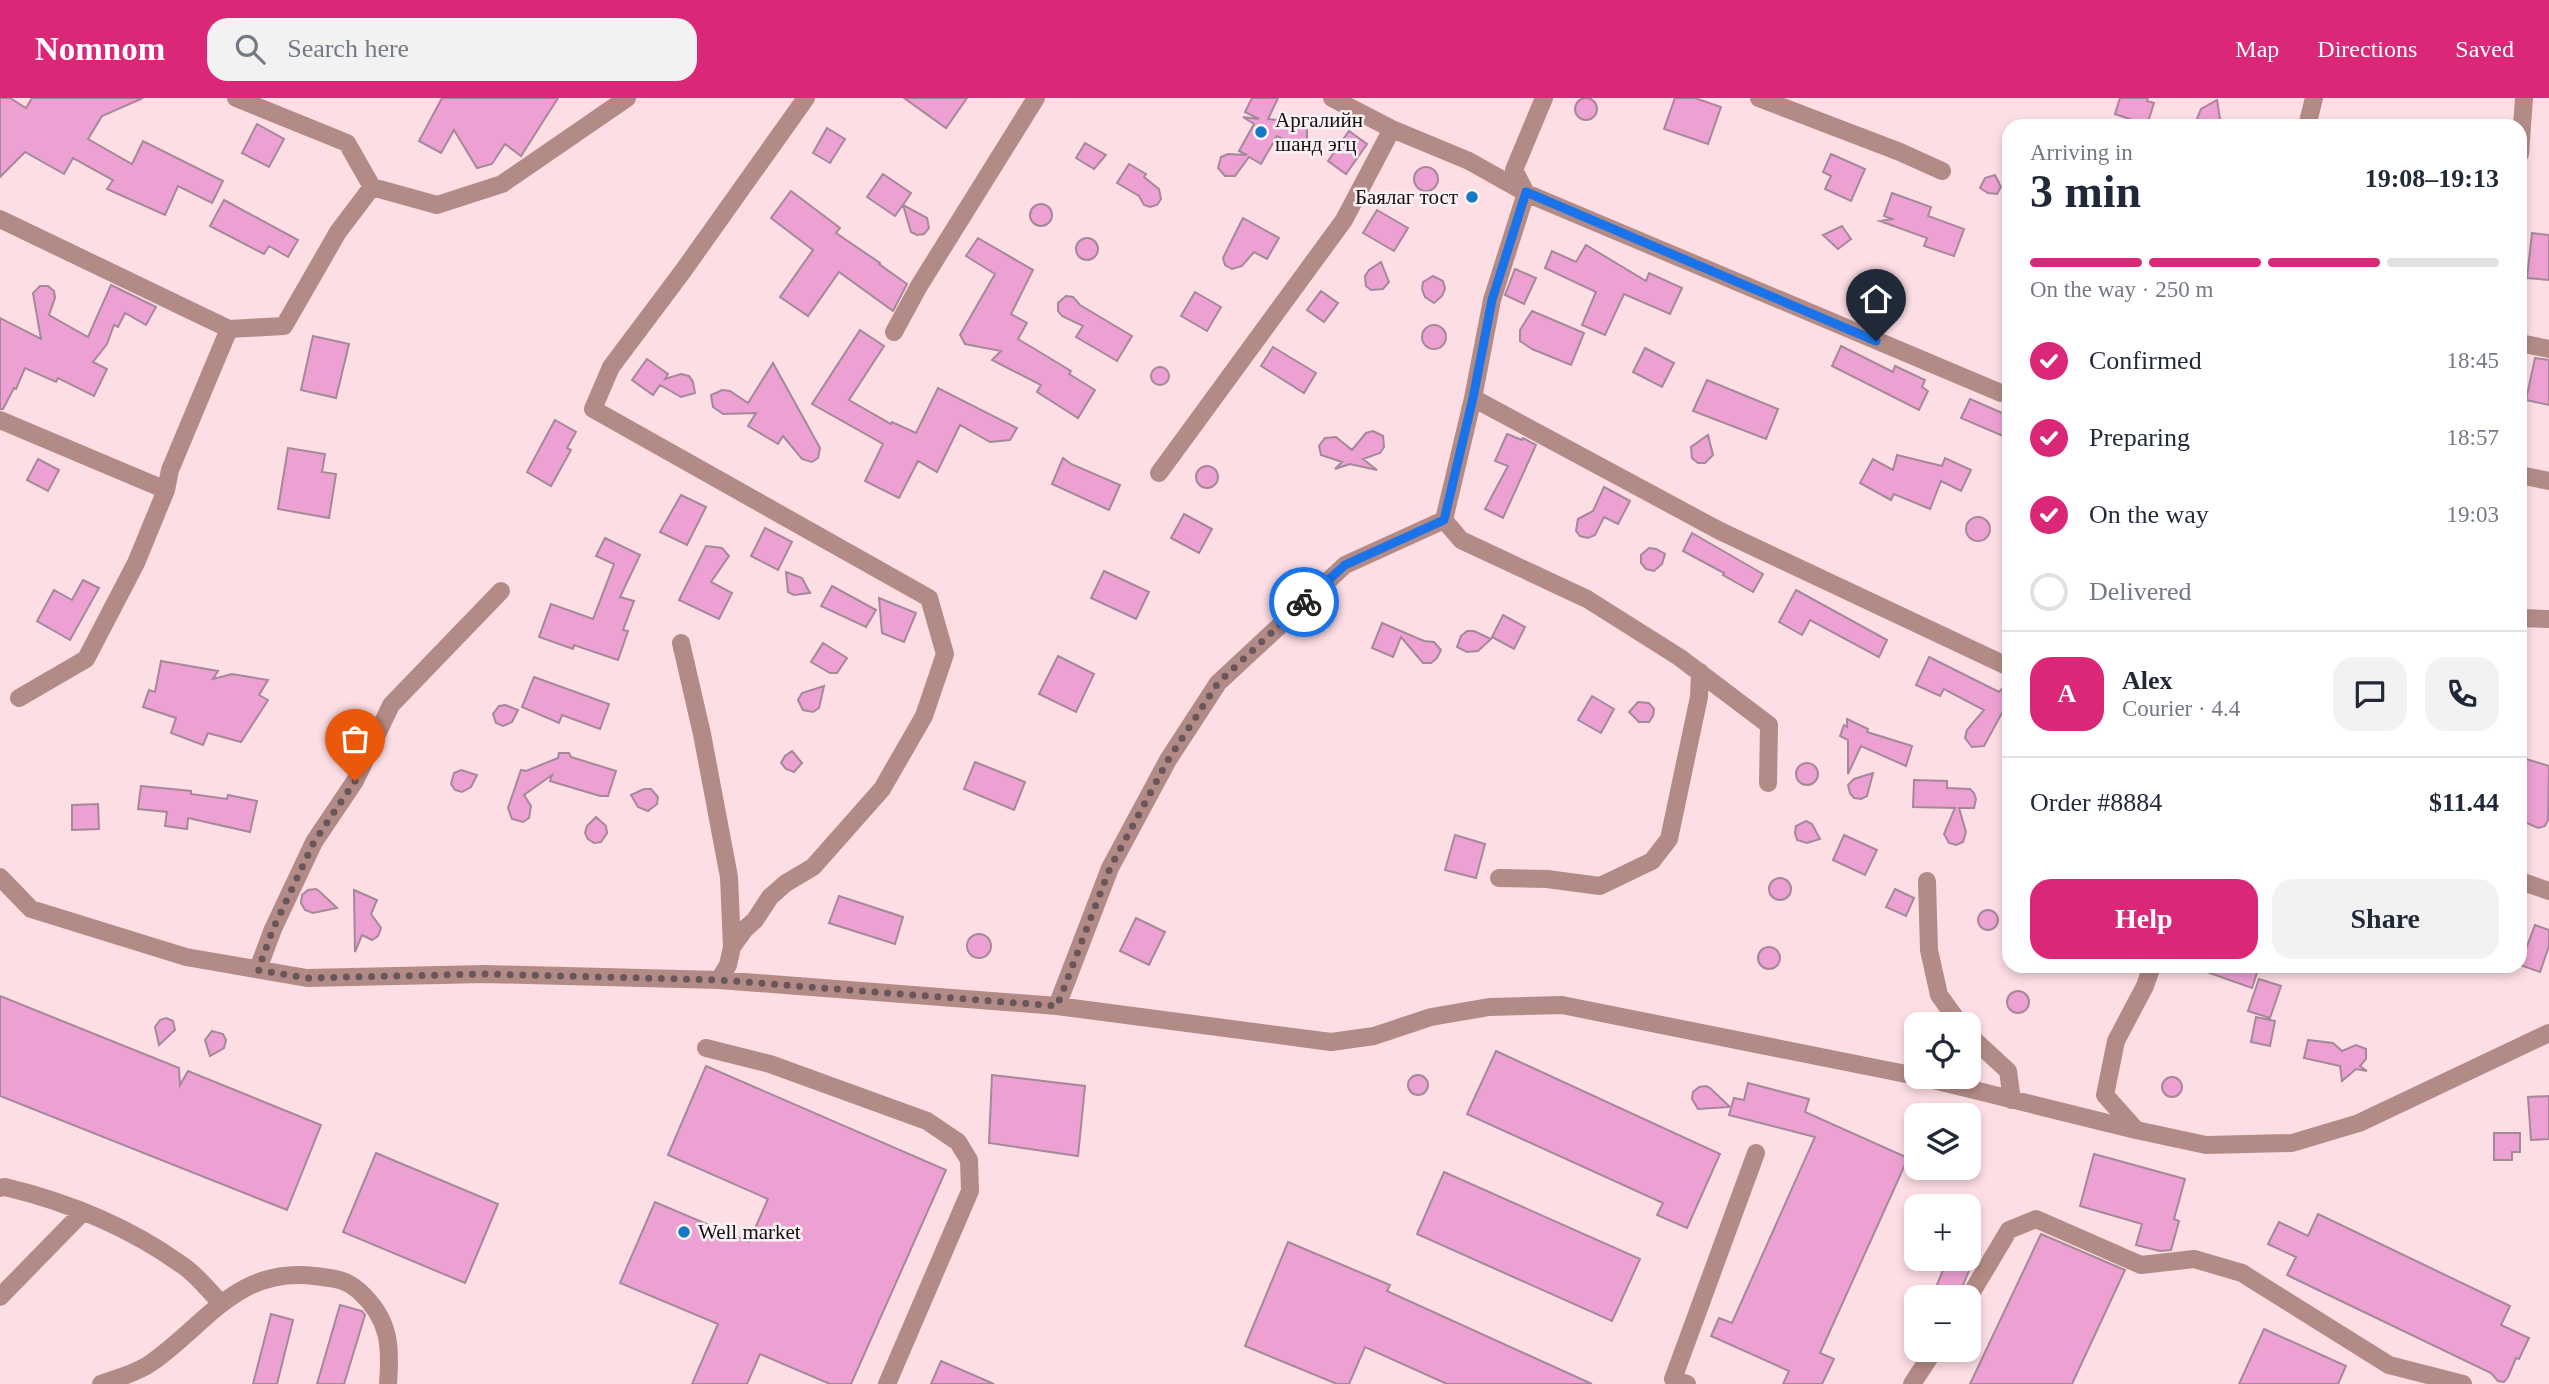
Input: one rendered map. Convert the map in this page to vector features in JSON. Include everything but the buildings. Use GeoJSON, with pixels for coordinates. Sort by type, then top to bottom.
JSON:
{"type":"FeatureCollection","features":[{"type":"Feature","properties":{"kind":"street"},"geometry":{"type":"LineString","coordinates":[[236,98],[347,143],[372,187],[437,205],[502,184],[627,98]]}},
{"type":"Feature","properties":{"kind":"street"},"geometry":{"type":"LineString","coordinates":[[732,947],[770,897],[786,883],[813,867],[882,789],[925,716],[945,654],[929,598],[593,409],[611,367],[806,98]]}},
{"type":"Feature","properties":{"kind":"street"},"geometry":{"type":"LineString","coordinates":[[894,332],[919,286],[1036,98]]}},
{"type":"Feature","properties":{"kind":"street"},"geometry":{"type":"LineString","coordinates":[[1332,98],[1392,129],[1469,161],[1526,192],[2001,393]]}},
{"type":"Feature","properties":{"kind":"street"},"geometry":{"type":"LineString","coordinates":[[1444,520],[1473,398],[1492,300],[1526,192],[1514,170],[1544,98]]}},
{"type":"Feature","properties":{"kind":"street"},"geometry":{"type":"LineString","coordinates":[[1759,98],[1900,152],[1942,172]]}},
{"type":"Feature","properties":{"kind":"street"},"geometry":{"type":"LineString","coordinates":[[2310,119],[2314,98]]}},
{"type":"Feature","properties":{"kind":"street"},"geometry":{"type":"LineString","coordinates":[[2523,119],[2524,98]]}},
{"type":"Feature","properties":{"kind":"street"},"geometry":{"type":"LineString","coordinates":[[1159,473],[1344,220],[1392,129]]}},
{"type":"Feature","properties":{"kind":"street"},"geometry":{"type":"LineString","coordinates":[[0,219],[229,330],[284,326],[338,232],[372,187]]}},
{"type":"Feature","properties":{"kind":"street"},"geometry":{"type":"LineString","coordinates":[[19,698],[86,659],[136,563],[166,490],[170,470],[229,330]]}},
{"type":"Feature","properties":{"kind":"street"},"geometry":{"type":"LineString","coordinates":[[2527,344],[2549,349]]}},
{"type":"Feature","properties":{"kind":"street"},"geometry":{"type":"LineString","coordinates":[[1473,398],[1720,531],[2002,664]]}},
{"type":"Feature","properties":{"kind":"street"},"geometry":{"type":"LineString","coordinates":[[0,420],[166,490]]}},
{"type":"Feature","properties":{"kind":"street"},"geometry":{"type":"LineString","coordinates":[[2527,476],[2549,481]]}},
{"type":"Feature","properties":{"kind":"street"},"geometry":{"type":"LineString","coordinates":[[1444,520],[1461,540],[1587,599],[1679,657],[1769,725],[1768,783]]}},
{"type":"Feature","properties":{"kind":"street"},"geometry":{"type":"LineString","coordinates":[[1057,1006],[1110,868],[1168,760],[1218,683],[1345,565],[1444,520]]}},
{"type":"Feature","properties":{"kind":"street"},"geometry":{"type":"LineString","coordinates":[[258,970],[273,929],[314,842],[355,781],[391,705],[501,591]]}},
{"type":"Feature","properties":{"kind":"street"},"geometry":{"type":"LineString","coordinates":[[2527,618],[2549,619]]}},
{"type":"Feature","properties":{"kind":"street"},"geometry":{"type":"LineString","coordinates":[[681,643],[702,734],[729,877],[732,947],[728,965],[719,980]]}},
{"type":"Feature","properties":{"kind":"street"},"geometry":{"type":"LineString","coordinates":[[1499,878],[1547,879],[1600,886],[1652,861],[1669,839],[1699,697],[1700,672]]}},
{"type":"Feature","properties":{"kind":"street"},"geometry":{"type":"LineString","coordinates":[[0,877],[31,909],[186,957],[307,978],[485,974],[719,980],[1057,1006],[1331,1042],[1374,1036],[1442,1015],[1489,1007],[1562,1005],[1904,1073]]}},
{"type":"Feature","properties":{"kind":"street"},"geometry":{"type":"LineString","coordinates":[[1927,881],[1929,950],[1939,995],[1952,1012]]}},
{"type":"Feature","properties":{"kind":"street"},"geometry":{"type":"LineString","coordinates":[[2527,883],[2549,891]]}},
{"type":"Feature","properties":{"kind":"street"},"geometry":{"type":"LineString","coordinates":[[2136,1130],[2105,1095],[2116,1041],[2150,973]]}},
{"type":"Feature","properties":{"kind":"street"},"geometry":{"type":"LineString","coordinates":[[1968,1089],[2206,1145],[2292,1143],[2359,1123],[2549,1033]]}},
{"type":"Feature","properties":{"kind":"street"},"geometry":{"type":"LineString","coordinates":[[1981,1046],[2008,1071],[2012,1100]]}},
{"type":"Feature","properties":{"kind":"street"},"geometry":{"type":"LineString","coordinates":[[706,1048],[770,1065],[927,1121],[958,1142],[969,1160],[970,1191],[887,1384]]}},
{"type":"Feature","properties":{"kind":"street"},"geometry":{"type":"LineString","coordinates":[[1677,1382],[1756,1153]]}},
{"type":"Feature","properties":{"kind":"street"},"geometry":{"type":"LineString","coordinates":[[0,1188],[40,1196],[106,1220],[184,1266],[220,1303]]}},
{"type":"Feature","properties":{"kind":"street"},"geometry":{"type":"LineString","coordinates":[[0,1297],[83,1212]]}},
{"type":"Feature","properties":{"kind":"street"},"geometry":{"type":"LineString","coordinates":[[1976,1285],[2010,1230],[2036,1219],[2141,1265],[2194,1259],[2242,1273],[2389,1366],[2463,1384]]}},
{"type":"Feature","properties":{"kind":"street"},"geometry":{"type":"LineString","coordinates":[[101,1384],[149,1365],[220,1303],[267,1278],[307,1275],[346,1280],[363,1294],[381,1316],[391,1350],[388,1384]]}},
{"type":"Feature","properties":{"kind":"street"},"geometry":{"type":"LineString","coordinates":[[1912,1384],[1926,1362]]}},
{"type":"Feature","properties":{"kind":"way so far"},"geometry":{"type":"LineString","coordinates":[[355,781],[314,842],[273,929],[258,970],[307,978],[485,974],[719,980],[1057,1006],[1110,868],[1168,760],[1218,683],[1304,602]]}},
{"type":"Feature","properties":{"kind":"place","name":"Аргалийн шанд эгц"},"geometry":{"type":"Point","coordinates":[1261,132]}},
{"type":"Feature","properties":{"kind":"place","name":"Баялаг тост"},"geometry":{"type":"Point","coordinates":[1472,197]}},
{"type":"Feature","properties":{"kind":"place","name":"Well market"},"geometry":{"type":"Point","coordinates":[684,1232]}},
{"type":"Feature","properties":{"kind":"route"},"geometry":{"type":"LineString","coordinates":[[1304,602],[1345,565],[1444,520],[1473,398],[1492,300],[1526,192],[1876,341]]}}]}
